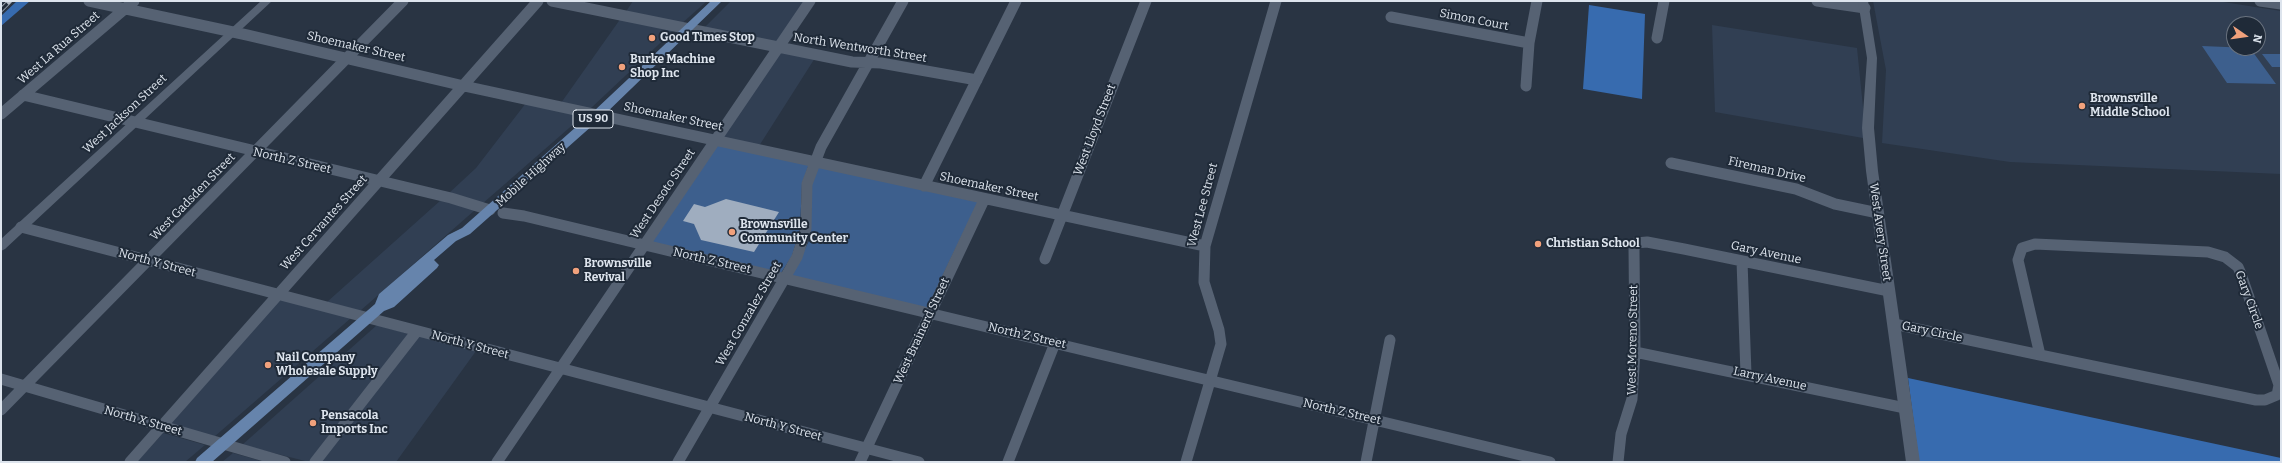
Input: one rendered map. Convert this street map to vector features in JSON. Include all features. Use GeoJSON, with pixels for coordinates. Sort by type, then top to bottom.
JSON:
{"type":"FeatureCollection","features":[{"type":"Feature","properties":{"kind":"main road","name":"Mobile Highway"},"geometry":{"type":"LineString","coordinates":[[202,462],[367,318],[380,307],[390,303],[412,284],[458,242],[466,231],[598,114],[717,1]]}},
{"type":"Feature","properties":{"kind":"street","name":"Shoemaker Street"},"geometry":{"type":"LineString","coordinates":[[89,1],[233,32],[464,86],[598,114],[984,200],[1205,246]]}},
{"type":"Feature","properties":{"kind":"street","name":"West La Rua Street"},"geometry":{"type":"LineString","coordinates":[[1,114],[134,1]]}},
{"type":"Feature","properties":{"kind":"street","name":"West Jackson Street"},"geometry":{"type":"LineString","coordinates":[[1,246],[267,1]]}},
{"type":"Feature","properties":{"kind":"street","name":"West Gadsden Street"},"geometry":{"type":"LineString","coordinates":[[1,410],[403,1]]}},
{"type":"Feature","properties":{"kind":"street","name":"West Cervantes Street"},"geometry":{"type":"LineString","coordinates":[[130,462],[538,1]]}},
{"type":"Feature","properties":{"kind":"street","name":"North Wentworth Street"},"geometry":{"type":"LineString","coordinates":[[552,1],[688,30],[852,62],[867,62],[977,80]]}},
{"type":"Feature","properties":{"kind":"street","name":"West Desoto Street"},"geometry":{"type":"LineString","coordinates":[[497,462],[810,1]]}},
{"type":"Feature","properties":{"kind":"street","name":"West Gonzalez Street"},"geometry":{"type":"LineString","coordinates":[[678,462],[797,257],[804,238],[807,184],[821,147],[867,62],[903,1]]}},
{"type":"Feature","properties":{"kind":"street"},"geometry":{"type":"LineString","coordinates":[[924,186],[1016,1]]}},
{"type":"Feature","properties":{"kind":"street","name":"West Lloyd Street"},"geometry":{"type":"LineString","coordinates":[[1045,258],[1146,1]]}},
{"type":"Feature","properties":{"kind":"street","name":"West Lee Street"},"geometry":{"type":"LineString","coordinates":[[1186,462],[1212,381],[1221,344],[1221,336],[1204,282],[1203,266],[1205,246],[1276,1]]}},
{"type":"Feature","properties":{"kind":"street"},"geometry":{"type":"LineString","coordinates":[[1526,86],[1530,43],[1537,1]]}},
{"type":"Feature","properties":{"kind":"street"},"geometry":{"type":"LineString","coordinates":[[1657,38],[1664,1]]}},
{"type":"Feature","properties":{"kind":"street"},"geometry":{"type":"LineString","coordinates":[[1817,1],[1864,5]]}},
{"type":"Feature","properties":{"kind":"street"},"geometry":{"type":"LineString","coordinates":[[2260,1],[2281,4]]}},
{"type":"Feature","properties":{"kind":"street","name":"West Avery Street"},"geometry":{"type":"LineString","coordinates":[[1864,5],[1872,58],[1869,144],[1913,462]]}},
{"type":"Feature","properties":{"kind":"street","name":"Simon Court"},"geometry":{"type":"LineString","coordinates":[[1391,17],[1530,43]]}},
{"type":"Feature","properties":{"kind":"street","name":"North Z Street"},"geometry":{"type":"LineString","coordinates":[[23,96],[379,181],[490,210]]}},
{"type":"Feature","properties":{"kind":"street","name":"Fireman Drive"},"geometry":{"type":"LineString","coordinates":[[1671,163],[1796,189],[1835,204],[1878,213]]}},
{"type":"Feature","properties":{"kind":"street","name":"West Brainerd Street"},"geometry":{"type":"LineString","coordinates":[[860,462],[984,200]]}},
{"type":"Feature","properties":{"kind":"street","name":"North Z Street"},"geometry":{"type":"LineString","coordinates":[[503,213],[931,313],[1547,462]]}},
{"type":"Feature","properties":{"kind":"street","name":"North Y Street"},"geometry":{"type":"LineString","coordinates":[[21,227],[919,462]]}},
{"type":"Feature","properties":{"kind":"street","name":"Gary Avenue"},"geometry":{"type":"LineString","coordinates":[[1638,241],[1889,291]]}},
{"type":"Feature","properties":{"kind":"street","name":"West Moreno Street"},"geometry":{"type":"LineString","coordinates":[[1618,462],[1621,434],[1632,399],[1635,352],[1634,249],[1638,241]]}},
{"type":"Feature","properties":{"kind":"street","name":"Gary Circle"},"geometry":{"type":"LineString","coordinates":[[1894,324],[2040,355],[2256,400],[2272,398],[2280,390],[2238,267],[2225,257],[2208,252],[2035,244],[2022,248],[2018,260],[2040,355]]}},
{"type":"Feature","properties":{"kind":"street"},"geometry":{"type":"LineString","coordinates":[[1742,261],[1743,333],[1746,374]]}},
{"type":"Feature","properties":{"kind":"street"},"geometry":{"type":"LineString","coordinates":[[315,462],[417,331]]}},
{"type":"Feature","properties":{"kind":"street"},"geometry":{"type":"LineString","coordinates":[[1366,462],[1373,420],[1390,340]]}},
{"type":"Feature","properties":{"kind":"street"},"geometry":{"type":"LineString","coordinates":[[1008,462],[1054,343]]}},
{"type":"Feature","properties":{"kind":"street","name":"Larry Avenue"},"geometry":{"type":"LineString","coordinates":[[1635,352],[1905,408]]}},
{"type":"Feature","properties":{"kind":"street","name":"North X Street"},"geometry":{"type":"LineString","coordinates":[[1,379],[222,445],[285,462]]}},
{"type":"Feature","properties":{"kind":"shaded area"},"geometry":{"type":"Polygon","coordinates":[[[17,1],[30,1],[1,26],[1,16],[17,1]]]}},
{"type":"Feature","properties":{"kind":"shaded area"},"geometry":{"type":"Polygon","coordinates":[[[633,1],[707,1],[680,25],[625,13],[633,1]]]}},
{"type":"Feature","properties":{"kind":"shaded area"},"geometry":{"type":"Polygon","coordinates":[[[731,1],[805,1],[775,44],[702,30],[731,1]]]}},
{"type":"Feature","properties":{"kind":"shaded area","name":"Brownsville Middle School"},"geometry":{"type":"Polygon","coordinates":[[[1873,1],[2217,1],[2281,11],[2281,174],[2010,162],[1882,143],[1886,70],[1873,1]]]}},
{"type":"Feature","properties":{"kind":"shaded area"},"geometry":{"type":"Polygon","coordinates":[[[1589,5],[1645,14],[1642,99],[1583,89],[1589,5]]]}},
{"type":"Feature","properties":{"kind":"shaded area"},"geometry":{"type":"Polygon","coordinates":[[[621,18],[674,30],[590,109],[561,103],[621,18]]]}},
{"type":"Feature","properties":{"kind":"shaded area"},"geometry":{"type":"Polygon","coordinates":[[[1712,25],[1857,48],[1864,117],[1863,138],[1715,112],[1712,25]]]}},
{"type":"Feature","properties":{"kind":"shaded area"},"geometry":{"type":"Polygon","coordinates":[[[2202,46],[2226,47],[2226,56],[2256,56],[2276,84],[2227,83],[2202,46]]]}},
{"type":"Feature","properties":{"kind":"shaded area"},"geometry":{"type":"Polygon","coordinates":[[[780,52],[815,58],[759,146],[722,138],[780,52]]]}},
{"type":"Feature","properties":{"kind":"shaded area"},"geometry":{"type":"Polygon","coordinates":[[[2266,54],[2281,54],[2281,67],[2272,67],[2264,56],[2266,56],[2266,54]]]}},
{"type":"Feature","properties":{"kind":"shaded area"},"geometry":{"type":"Polygon","coordinates":[[[526,103],[584,115],[482,204],[448,194],[476,168],[526,103]]]}},
{"type":"Feature","properties":{"kind":"shaded area"},"geometry":{"type":"Polygon","coordinates":[[[718,144],[809,164],[802,184],[800,229],[792,256],[781,273],[652,242],[718,144]]]}},
{"type":"Feature","properties":{"kind":"shaded area"},"geometry":{"type":"Polygon","coordinates":[[[818,166],[978,202],[927,308],[791,276],[810,239],[812,184],[818,166]]]}},
{"type":"Feature","properties":{"kind":"shaded area"},"geometry":{"type":"Polygon","coordinates":[[[441,200],[475,210],[360,311],[327,302],[441,200]]]}},
{"type":"Feature","properties":{"kind":"shaded area"},"geometry":{"type":"Polygon","coordinates":[[[280,299],[351,318],[214,437],[170,424],[280,299]]]}},
{"type":"Feature","properties":{"kind":"shaded area"},"geometry":{"type":"Polygon","coordinates":[[[377,325],[409,334],[309,462],[242,445],[377,325]]]}},
{"type":"Feature","properties":{"kind":"shaded area"},"geometry":{"type":"Polygon","coordinates":[[[419,336],[476,351],[396,462],[321,462],[419,336]]]}},
{"type":"Feature","properties":{"kind":"shaded area"},"geometry":{"type":"Polygon","coordinates":[[[1908,378],[2281,458],[2281,462],[1919,462],[1908,378]]]}},
{"type":"Feature","properties":{"kind":"shaded area"},"geometry":{"type":"Polygon","coordinates":[[[163,433],[205,445],[185,462],[137,462],[163,433]]]}},
{"type":"Feature","properties":{"kind":"shaded area"},"geometry":{"type":"Polygon","coordinates":[[[233,453],[265,462],[222,462],[233,453]]]}},
{"type":"Feature","properties":{"kind":"building","name":"Brownsville Community Center"},"geometry":{"type":"Polygon","coordinates":[[[726,199],[779,212],[754,252],[701,240],[694,224],[683,221],[694,204],[705,207],[726,199]]]}},
{"type":"Feature","properties":{"kind":"railway"},"geometry":{"type":"LineString","coordinates":[[1,10],[10,1]]}},
{"type":"Feature","properties":{"kind":"place","name":"Good Times Stop"},"geometry":{"type":"Point","coordinates":[652,38]}},
{"type":"Feature","properties":{"kind":"place","name":"Burke Machine Shop Inc"},"geometry":{"type":"Point","coordinates":[622,67]}},
{"type":"Feature","properties":{"kind":"place","name":"Brownsville Middle School"},"geometry":{"type":"Point","coordinates":[2082,106]}},
{"type":"Feature","properties":{"kind":"place","name":"Brownsville Community Center"},"geometry":{"type":"Point","coordinates":[732,232]}},
{"type":"Feature","properties":{"kind":"place","name":"Christian School"},"geometry":{"type":"Point","coordinates":[1538,244]}},
{"type":"Feature","properties":{"kind":"place","name":"Brownsville Revival"},"geometry":{"type":"Point","coordinates":[576,271]}},
{"type":"Feature","properties":{"kind":"place","name":"Nail Company Wholesale Supply"},"geometry":{"type":"Point","coordinates":[268,365]}},
{"type":"Feature","properties":{"kind":"place","name":"Pensacola Imports Inc"},"geometry":{"type":"Point","coordinates":[313,423]}}]}
